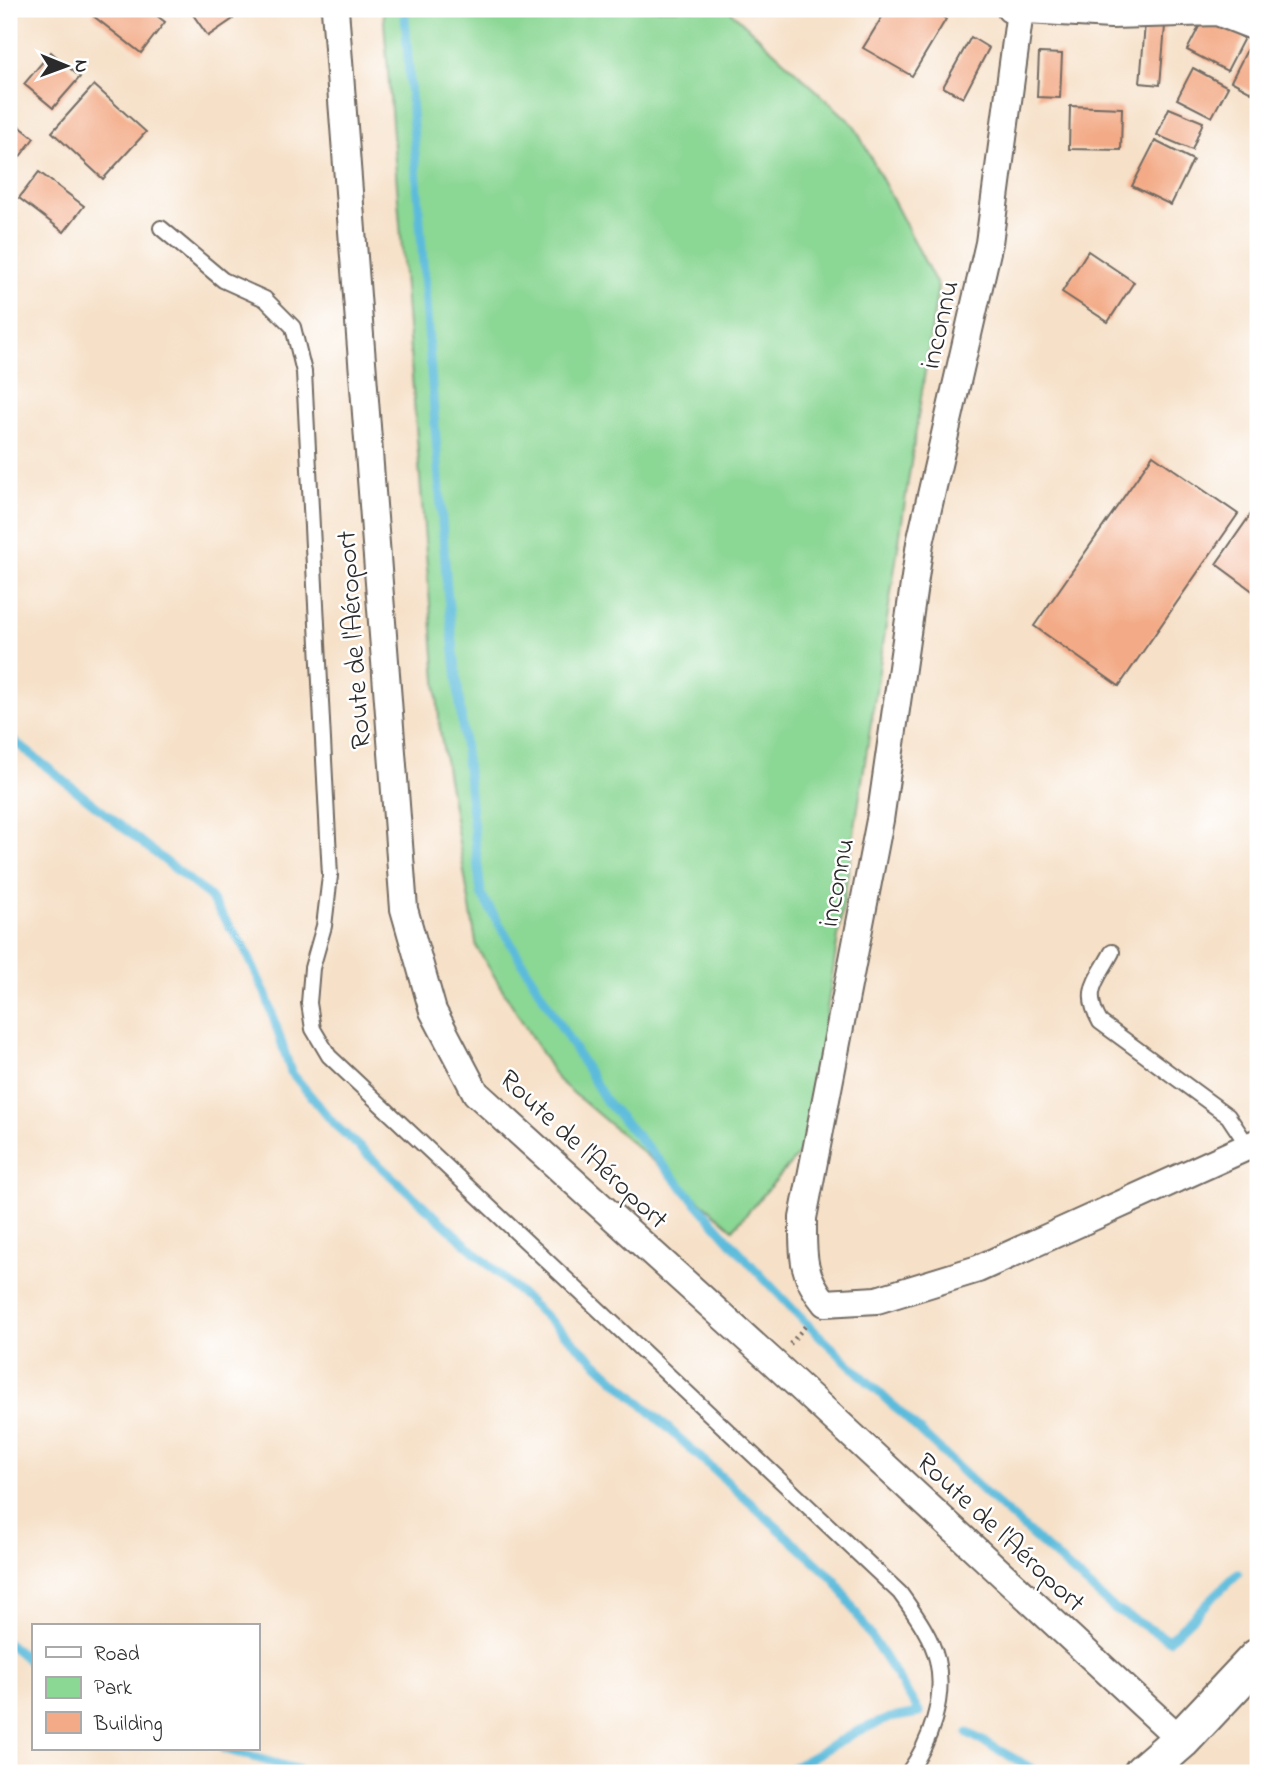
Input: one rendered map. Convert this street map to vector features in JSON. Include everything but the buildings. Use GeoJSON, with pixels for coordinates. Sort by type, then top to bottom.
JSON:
{"type":"FeatureCollection","features":[{"type":"Feature","properties":{"kind":"main road"},"geometry":{"type":"LineString","coordinates":[[1143,1773],[1181,1740],[1258,1658]]}},
{"type":"Feature","properties":{"kind":"street","name":"Route de l'Aéroport"},"geometry":{"type":"LineString","coordinates":[[335,9],[404,909],[433,1011],[476,1093],[774,1363],[1181,1740]]}},
{"type":"Feature","properties":{"kind":"street"},"geometry":{"type":"LineString","coordinates":[[1015,10],[1111,15],[1217,12],[1258,28]]}},
{"type":"Feature","properties":{"kind":"street","name":"inconnu"},"geometry":{"type":"LineString","coordinates":[[1015,10],[989,243],[920,543],[880,820],[803,1218],[804,1266],[812,1287],[825,1303],[877,1300],[978,1269],[1253,1144]]}},
{"type":"Feature","properties":{"kind":"lane"},"geometry":{"type":"LineString","coordinates":[[161,228],[223,280],[265,299],[293,327],[304,372],[330,876],[324,926],[312,968],[309,1003],[313,1029],[329,1056],[900,1593],[922,1624],[937,1660],[938,1699],[934,1723],[908,1773]]}},
{"type":"Feature","properties":{"kind":"lane"},"geometry":{"type":"LineString","coordinates":[[1112,952],[1090,994],[1092,1007],[1100,1021],[1228,1116],[1253,1144]]}},
{"type":"Feature","properties":{"kind":"green space"},"geometry":{"type":"Polygon","coordinates":[[[383,9],[728,9],[854,125],[938,287],[806,1146],[733,1229],[558,1080],[477,948],[440,731],[383,9]]]}},
{"type":"Feature","properties":{"kind":"waterway"},"geometry":{"type":"LineString","coordinates":[[405,17],[447,589],[481,894],[606,1101],[804,1321],[986,1494],[1112,1607],[1169,1640],[1238,1573]]}},
{"type":"Feature","properties":{"kind":"waterway"},"geometry":{"type":"LineString","coordinates":[[9,737],[208,895],[244,947],[266,995],[291,1072],[334,1124],[835,1580],[920,1713],[890,1718],[858,1731],[784,1773]]}},
{"type":"Feature","properties":{"kind":"waterway"},"geometry":{"type":"LineString","coordinates":[[9,1644],[32,1663]]}},
{"type":"Feature","properties":{"kind":"waterway"},"geometry":{"type":"LineString","coordinates":[[968,1733],[1038,1772]]}},
{"type":"Feature","properties":{"kind":"waterway"},"geometry":{"type":"LineString","coordinates":[[228,1750],[310,1773]]}}]}
